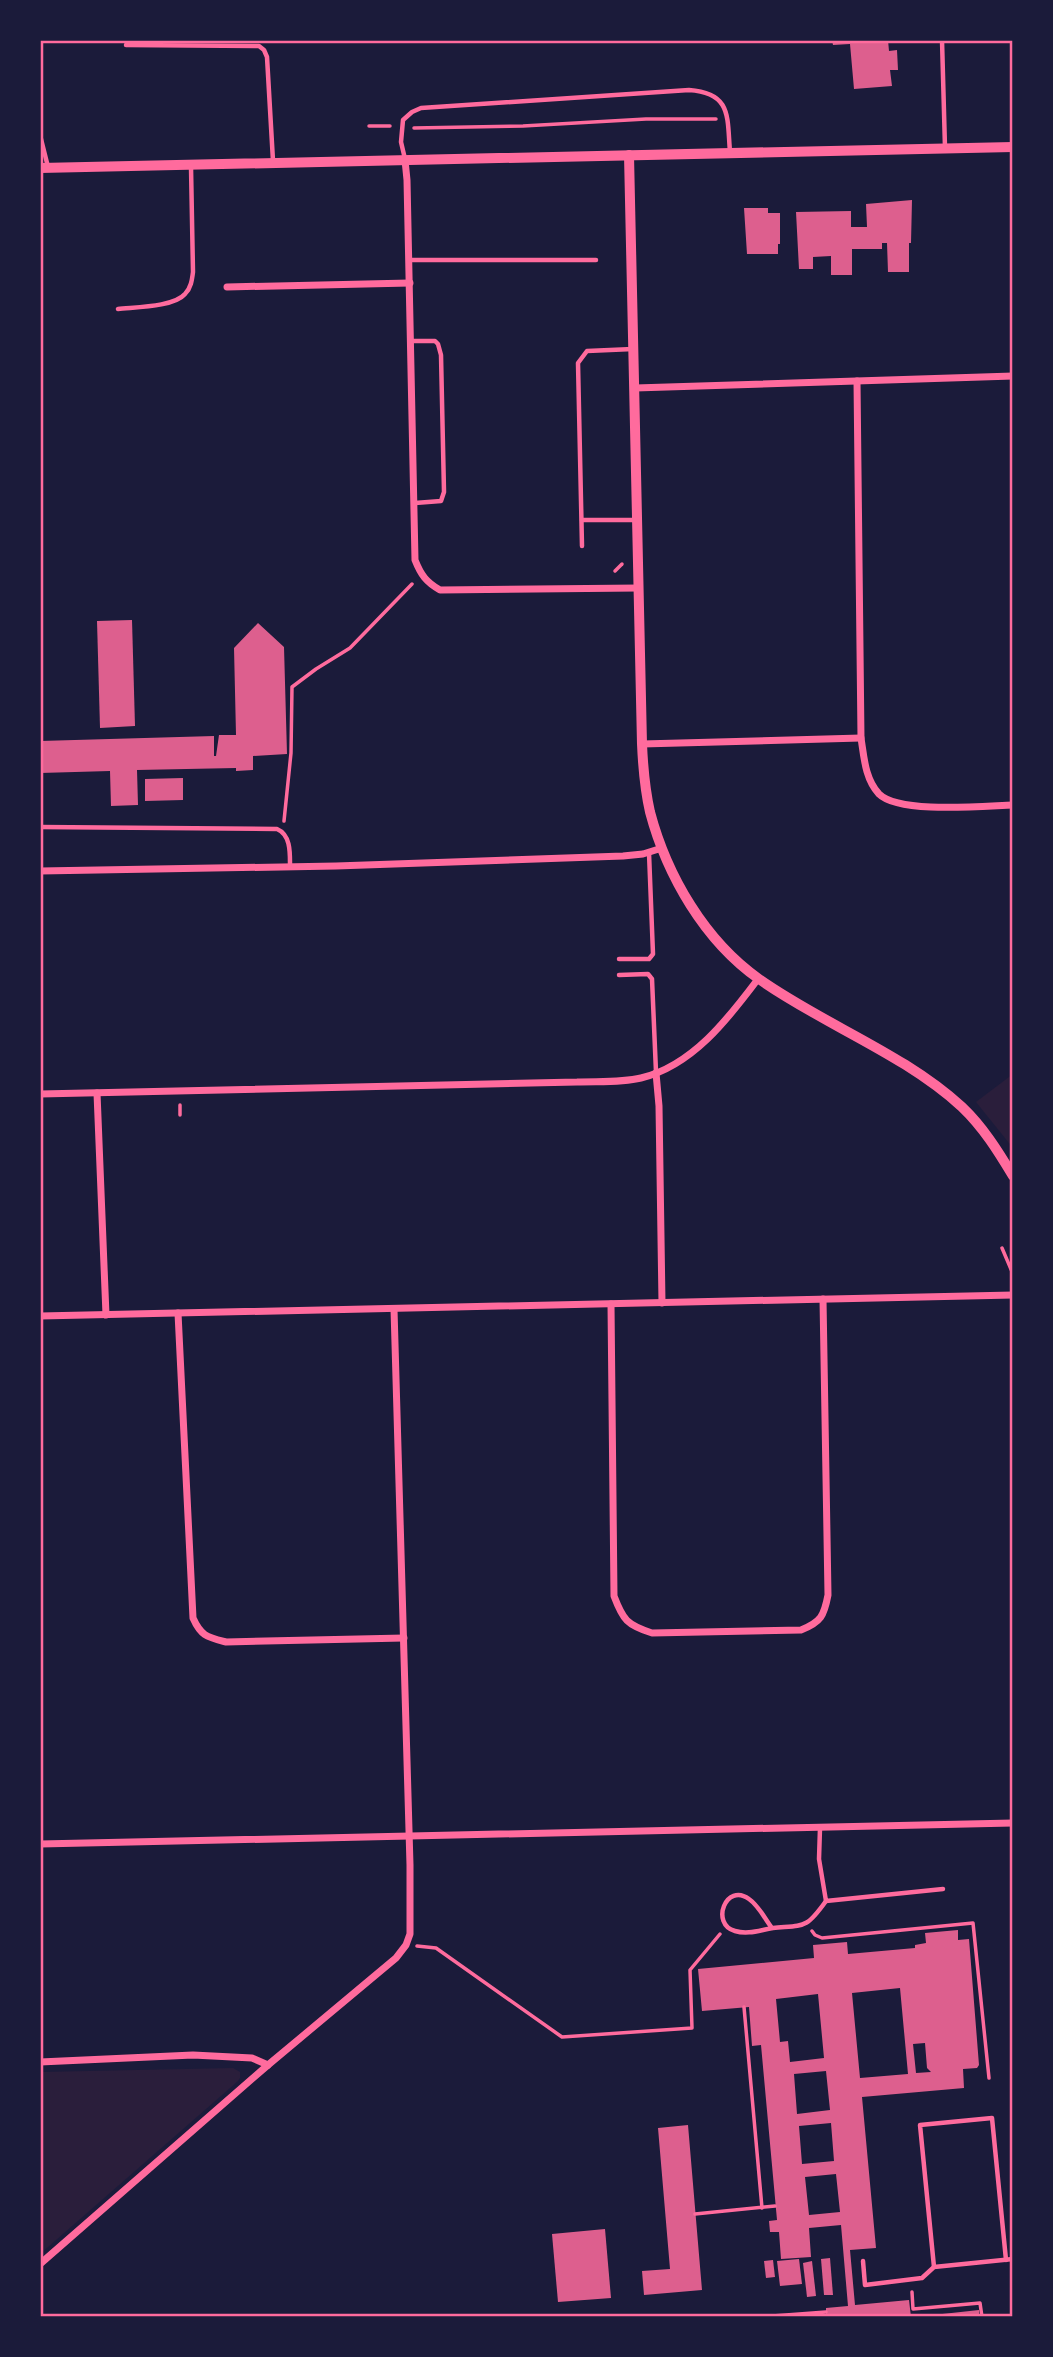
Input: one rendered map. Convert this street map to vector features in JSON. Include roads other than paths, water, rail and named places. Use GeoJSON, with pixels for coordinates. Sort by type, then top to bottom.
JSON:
{"type":"FeatureCollection","features":[{"type":"Feature","properties":{"kind":"street"},"geometry":{"type":"LineString","coordinates":[[44,168],[1013,147]]}},
{"type":"Feature","properties":{"kind":"street"},"geometry":{"type":"LineString","coordinates":[[629,155],[642,744],[646,791],[662,848],[691,907],[728,952],[758,979],[940,1088],[964,1109],[981,1129],[1013,1176]]}},
{"type":"Feature","properties":{"kind":"street"},"geometry":{"type":"LineString","coordinates":[[405,160],[415,560],[421,575],[440,590],[639,587]]}},
{"type":"Feature","properties":{"kind":"street"},"geometry":{"type":"LineString","coordinates":[[227,287],[410,283]]}},
{"type":"Feature","properties":{"kind":"street"},"geometry":{"type":"LineString","coordinates":[[635,388],[1013,376]]}},
{"type":"Feature","properties":{"kind":"street"},"geometry":{"type":"LineString","coordinates":[[857,381],[861,738],[868,777],[880,795],[914,807],[1013,805]]}},
{"type":"Feature","properties":{"kind":"street"},"geometry":{"type":"LineString","coordinates":[[642,744],[861,738]]}},
{"type":"Feature","properties":{"kind":"street"},"geometry":{"type":"LineString","coordinates":[[40,871],[290,867],[623,856],[662,848]]}},
{"type":"Feature","properties":{"kind":"street"},"geometry":{"type":"LineString","coordinates":[[40,1094],[625,1081],[656,1073],[694,1051],[738,1006],[758,979]]}},
{"type":"Feature","properties":{"kind":"street"},"geometry":{"type":"LineString","coordinates":[[656,1073],[659,1104],[662,1303]]}},
{"type":"Feature","properties":{"kind":"street"},"geometry":{"type":"LineString","coordinates":[[97,1093],[106,1315]]}},
{"type":"Feature","properties":{"kind":"street"},"geometry":{"type":"LineString","coordinates":[[40,1316],[1013,1295]]}},
{"type":"Feature","properties":{"kind":"street"},"geometry":{"type":"LineString","coordinates":[[611,1304],[614,1596],[621,1615],[632,1627],[652,1633],[801,1630],[815,1624],[825,1612],[828,1595],[823,1299]]}},
{"type":"Feature","properties":{"kind":"street"},"geometry":{"type":"LineString","coordinates":[[40,2264],[268,2065],[396,1958],[406,1945],[411,1922],[394,1309]]}},
{"type":"Feature","properties":{"kind":"street"},"geometry":{"type":"LineString","coordinates":[[178,1313],[192,1618],[199,1631],[210,1638],[226,1642],[404,1638]]}},
{"type":"Feature","properties":{"kind":"street"},"geometry":{"type":"LineString","coordinates":[[40,1844],[1013,1823]]}},
{"type":"Feature","properties":{"kind":"street"},"geometry":{"type":"LineString","coordinates":[[40,2062],[193,2055],[244,2057],[268,2065]]}},
{"type":"Feature","properties":{"kind":"lane"},"geometry":{"type":"LineString","coordinates":[[942,40],[946,148]]}},
{"type":"Feature","properties":{"kind":"lane"},"geometry":{"type":"LineString","coordinates":[[126,45],[260,46],[267,57],[273,162]]}},
{"type":"Feature","properties":{"kind":"lane"},"geometry":{"type":"LineString","coordinates":[[405,160],[401,142],[403,120],[421,108],[689,90],[706,91],[723,105],[727,115],[730,153]]}},
{"type":"Feature","properties":{"kind":"lane"},"geometry":{"type":"LineString","coordinates":[[40,135],[44,168]]}},
{"type":"Feature","properties":{"kind":"lane"},"geometry":{"type":"LineString","coordinates":[[118,309],[177,300],[186,294],[191,284],[190,164]]}},
{"type":"Feature","properties":{"kind":"lane"},"geometry":{"type":"LineString","coordinates":[[409,260],[596,260]]}},
{"type":"Feature","properties":{"kind":"lane"},"geometry":{"type":"LineString","coordinates":[[411,341],[435,341],[440,348],[444,465],[444,492],[441,501],[414,503]]}},
{"type":"Feature","properties":{"kind":"lane"},"geometry":{"type":"LineString","coordinates":[[582,546],[578,363],[587,351],[634,349]]}},
{"type":"Feature","properties":{"kind":"lane"},"geometry":{"type":"LineString","coordinates":[[582,520],[637,520]]}},
{"type":"Feature","properties":{"kind":"lane"},"geometry":{"type":"LineString","coordinates":[[40,827],[266,827],[283,832],[288,838],[290,867]]}},
{"type":"Feature","properties":{"kind":"lane"},"geometry":{"type":"LineString","coordinates":[[619,959],[649,958],[653,954],[649,852]]}},
{"type":"Feature","properties":{"kind":"lane"},"geometry":{"type":"LineString","coordinates":[[619,975],[648,974],[652,979],[656,1073]]}},
{"type":"Feature","properties":{"kind":"lane"},"geometry":{"type":"LineString","coordinates":[[772,1928],[747,1897],[731,1895],[723,1909],[722,1918],[726,1927],[735,1931],[790,1928],[813,1920],[826,1901],[820,1859],[820,1827]]}},
{"type":"Feature","properties":{"kind":"lane"},"geometry":{"type":"LineString","coordinates":[[826,1901],[943,1889]]}},
{"type":"Feature","properties":{"kind":"lane"},"geometry":{"type":"LineString","coordinates":[[934,2267],[920,2125],[992,2118],[1006,2259]]}},
{"type":"Feature","properties":{"kind":"lane"},"geometry":{"type":"LineString","coordinates":[[863,2261],[865,2285],[922,2278],[934,2267],[1013,2259]]}}]}
